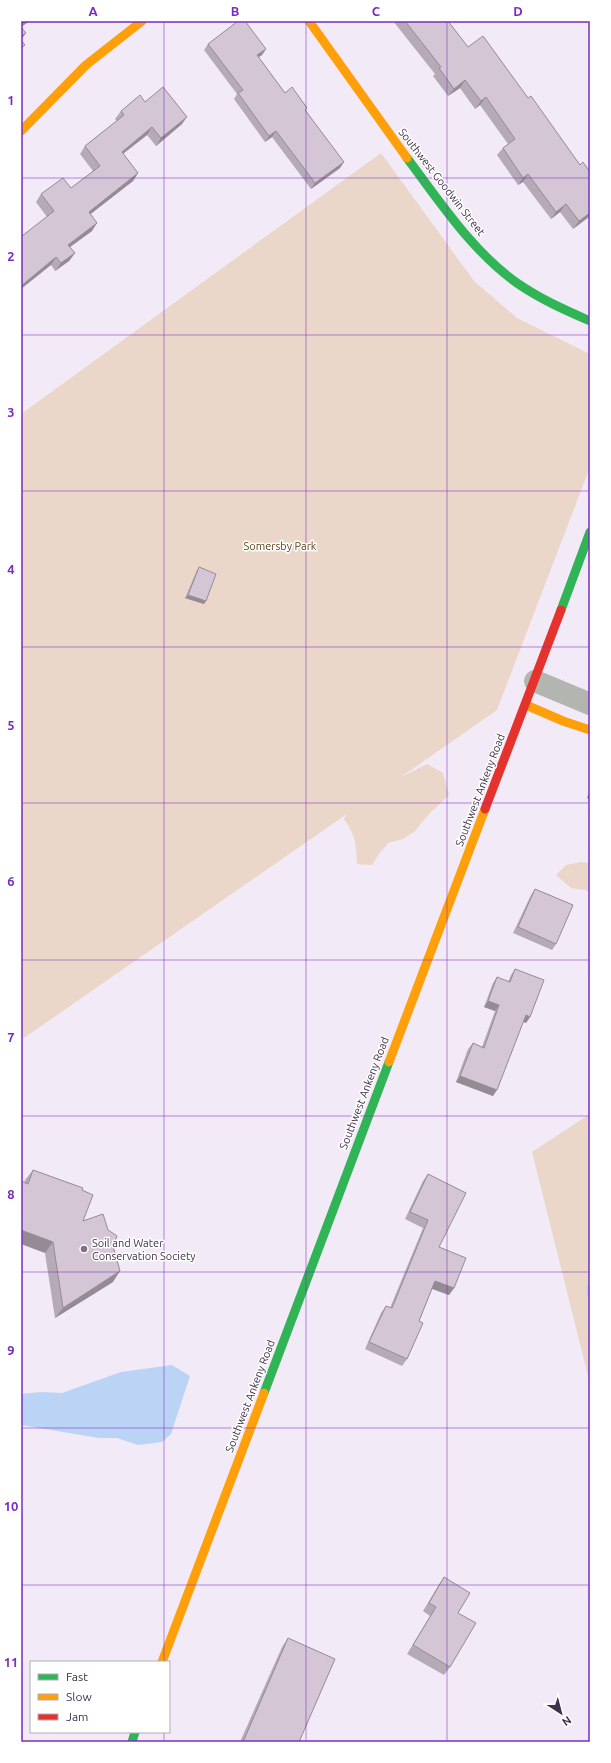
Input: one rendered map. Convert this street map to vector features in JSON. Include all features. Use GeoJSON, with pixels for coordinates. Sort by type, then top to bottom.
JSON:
{"type":"FeatureCollection","features":[{"type":"Feature","properties":{"kind":"street"},"geometry":{"type":"LineString","coordinates":[[21,131],[86,65],[142,21]]}},
{"type":"Feature","properties":{"kind":"street","name":"Southwest Goodwin Street"},"geometry":{"type":"LineString","coordinates":[[309,21],[407,158],[458,224],[482,252],[508,276],[534,294],[590,321]]}},
{"type":"Feature","properties":{"kind":"street","name":"Southwest Ankeny Road"},"geometry":{"type":"LineString","coordinates":[[162,1661],[526,705],[590,532]]}},
{"type":"Feature","properties":{"kind":"street"},"geometry":{"type":"LineString","coordinates":[[535,681],[590,704]]}},
{"type":"Feature","properties":{"kind":"street"},"geometry":{"type":"LineString","coordinates":[[526,705],[563,721],[590,730]]}},
{"type":"Feature","properties":{"kind":"green space","name":"Somersby Park"},"geometry":{"type":"Polygon","coordinates":[[[381,153],[474,281],[517,318],[590,354],[590,467],[497,710],[401,777],[427,764],[443,773],[449,795],[429,814],[414,832],[403,839],[388,843],[372,865],[357,864],[355,840],[344,819],[347,814],[21,1040],[21,414],[381,153]]]}},
{"type":"Feature","properties":{"kind":"green space"},"geometry":{"type":"Polygon","coordinates":[[[581,862],[590,863],[590,893],[585,890],[571,888],[556,875],[566,865],[581,862]]]}},
{"type":"Feature","properties":{"kind":"green space"},"geometry":{"type":"Polygon","coordinates":[[[590,1114],[590,1384],[532,1152],[590,1114]]]}},
{"type":"Feature","properties":{"kind":"water"},"geometry":{"type":"Polygon","coordinates":[[[172,1365],[190,1376],[171,1434],[162,1442],[138,1445],[117,1438],[99,1438],[21,1425],[21,1394],[41,1392],[62,1393],[121,1372],[172,1365]]]}},
{"type":"Feature","properties":{"kind":"building"},"geometry":{"type":"Polygon","coordinates":[[[238,21],[245,21],[266,49],[257,55],[285,93],[292,87],[307,108],[305,110],[344,162],[315,183],[276,131],[269,136],[238,93],[243,90],[208,44],[238,21]]]}},
{"type":"Feature","properties":{"kind":"building"},"geometry":{"type":"Polygon","coordinates":[[[405,21],[448,21],[468,47],[483,36],[528,98],[531,96],[580,165],[583,162],[590,172],[590,213],[579,221],[566,204],[556,212],[528,174],[523,178],[503,148],[515,139],[486,97],[481,101],[465,80],[454,89],[439,68],[441,67],[405,21]]]}},
{"type":"Feature","properties":{"kind":"building"},"geometry":{"type":"Polygon","coordinates":[[[21,27],[26,33],[21,36],[21,27]]]}},
{"type":"Feature","properties":{"kind":"building"},"geometry":{"type":"Polygon","coordinates":[[[21,40],[25,45],[21,48],[21,40]]]}},
{"type":"Feature","properties":{"kind":"building"},"geometry":{"type":"Polygon","coordinates":[[[163,87],[187,117],[161,138],[152,127],[122,152],[138,173],[89,212],[97,223],[68,245],[75,253],[61,263],[56,257],[21,286],[21,234],[22,236],[54,211],[41,194],[63,178],[71,188],[100,166],[85,146],[124,115],[121,111],[140,95],[145,102],[163,87]]]}},
{"type":"Feature","properties":{"kind":"building"},"geometry":{"type":"Polygon","coordinates":[[[199,567],[216,574],[206,601],[188,595],[199,567]]]}},
{"type":"Feature","properties":{"kind":"building"},"geometry":{"type":"Polygon","coordinates":[[[535,889],[573,905],[556,944],[518,927],[535,889]]]}},
{"type":"Feature","properties":{"kind":"building"},"geometry":{"type":"Polygon","coordinates":[[[515,969],[544,980],[530,1017],[526,1015],[497,1090],[460,1076],[473,1043],[484,1048],[499,1005],[488,1001],[497,977],[510,982],[515,969]]]}},
{"type":"Feature","properties":{"kind":"building","name":"Soil and Water Conservation Society"},"geometry":{"type":"Polygon","coordinates":[[[33,1170],[83,1188],[82,1190],[93,1195],[83,1221],[103,1214],[108,1230],[117,1236],[113,1246],[120,1271],[63,1308],[53,1242],[21,1230],[21,1181],[28,1184],[33,1170]]]}},
{"type":"Feature","properties":{"kind":"building"},"geometry":{"type":"Polygon","coordinates":[[[428,1174],[466,1193],[439,1247],[466,1258],[454,1288],[435,1281],[419,1321],[423,1323],[407,1359],[369,1342],[386,1306],[392,1308],[428,1220],[410,1212],[428,1174]]]}},
{"type":"Feature","properties":{"kind":"building"},"geometry":{"type":"Polygon","coordinates":[[[444,1577],[470,1593],[458,1613],[476,1623],[450,1667],[413,1645],[436,1607],[429,1603],[444,1577]]]}},
{"type":"Feature","properties":{"kind":"building"},"geometry":{"type":"Polygon","coordinates":[[[288,1638],[335,1659],[299,1742],[243,1742],[288,1638]]]}},
{"type":"Feature","properties":{"kind":"waterway"},"geometry":{"type":"LineString","coordinates":[[590,1288],[590,1293]]}},
{"type":"Feature","properties":{"kind":"traffic: fast"},"geometry":{"type":"LineString","coordinates":[[407,158],[444,208],[485,256],[517,283],[535,294],[590,321]]}},
{"type":"Feature","properties":{"kind":"traffic: fast"},"geometry":{"type":"LineString","coordinates":[[561,610],[590,532]]}},
{"type":"Feature","properties":{"kind":"traffic: fast"},"geometry":{"type":"LineString","coordinates":[[264,1393],[389,1062]]}},
{"type":"Feature","properties":{"kind":"traffic: fast"},"geometry":{"type":"LineString","coordinates":[[132,1742],[135,1733]]}},
{"type":"Feature","properties":{"kind":"traffic: slow"},"geometry":{"type":"LineString","coordinates":[[21,131],[86,65],[142,21]]}},
{"type":"Feature","properties":{"kind":"traffic: slow"},"geometry":{"type":"LineString","coordinates":[[309,21],[407,158]]}},
{"type":"Feature","properties":{"kind":"traffic: slow"},"geometry":{"type":"LineString","coordinates":[[526,705],[563,721],[590,730]]}},
{"type":"Feature","properties":{"kind":"traffic: slow"},"geometry":{"type":"LineString","coordinates":[[389,1062],[485,809]]}},
{"type":"Feature","properties":{"kind":"traffic: slow"},"geometry":{"type":"LineString","coordinates":[[162,1661],[264,1393]]}},
{"type":"Feature","properties":{"kind":"traffic: jam"},"geometry":{"type":"LineString","coordinates":[[485,809],[561,610]]}},
{"type":"Feature","properties":{"kind":"place","name":"Soil and Water Conservation Society"},"geometry":{"type":"Point","coordinates":[84,1249]}}]}
